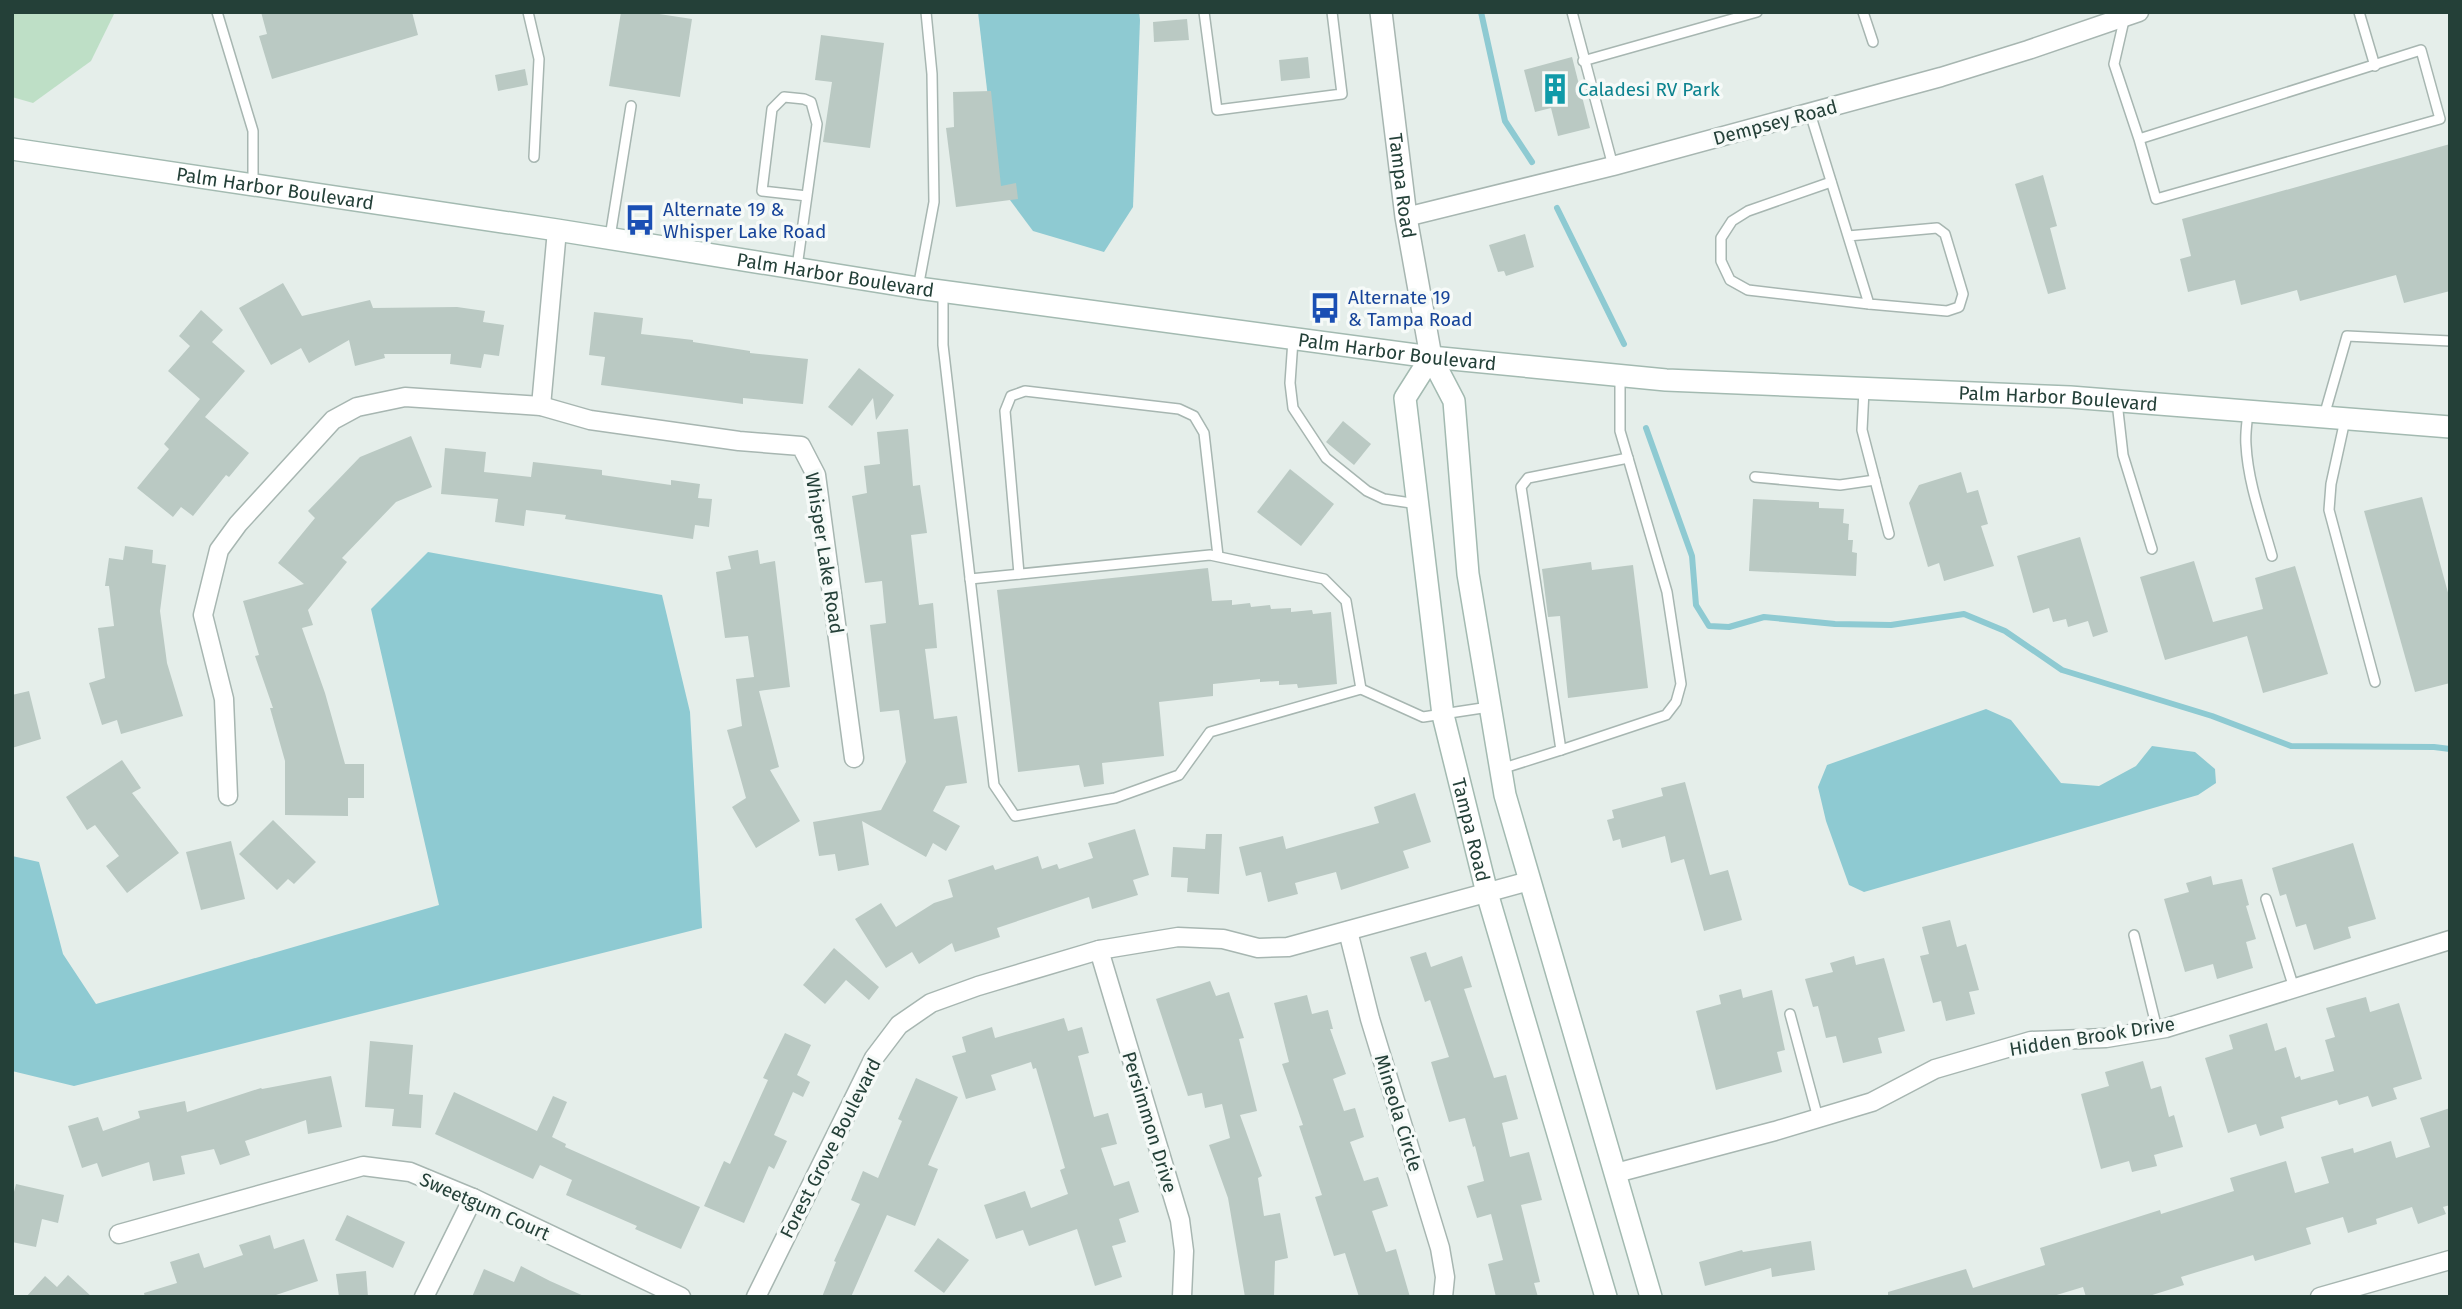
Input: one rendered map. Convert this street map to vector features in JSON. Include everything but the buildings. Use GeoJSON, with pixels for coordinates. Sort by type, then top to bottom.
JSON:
{"type":"FeatureCollection","features":[{"type":"Feature","properties":{"kind":"main road","name":"Tampa Road"},"geometry":{"type":"LineString","coordinates":[[1381,12],[1406,217],[1431,357],[1454,401],[1468,574],[1505,795],[1651,1297]]}},
{"type":"Feature","properties":{"kind":"main road","name":"Palm Harbor Boulevard"},"geometry":{"type":"LineString","coordinates":[[12,149],[556,230],[943,292],[1431,357],[1666,380],[2117,400],[2450,428]]}},
{"type":"Feature","properties":{"kind":"main road","name":"Tampa Road"},"geometry":{"type":"LineString","coordinates":[[1431,357],[1405,398],[1443,715],[1487,893],[1606,1297]]}},
{"type":"Feature","properties":{"kind":"street","name":"Dempsey Road"},"geometry":{"type":"LineString","coordinates":[[1406,217],[1613,166],[1941,77],[2130,14]]}},
{"type":"Feature","properties":{"kind":"street"},"geometry":{"type":"LineString","coordinates":[[541,406],[556,230]]}},
{"type":"Feature","properties":{"kind":"street","name":"Whisper Lake Road"},"geometry":{"type":"LineString","coordinates":[[228,796],[225,699],[203,615],[219,550],[238,524],[333,421],[356,407],[405,397],[541,406],[590,420],[801,446],[816,475],[854,758]]}},
{"type":"Feature","properties":{"kind":"street","name":"Forest Grove Boulevard"},"geometry":{"type":"LineString","coordinates":[[755,1297],[874,1058],[899,1025],[931,1003],[1099,950],[1178,937],[1223,939],[1258,948],[1288,947],[1529,881]]}},
{"type":"Feature","properties":{"kind":"street","name":"Mineola Circle"},"geometry":{"type":"LineString","coordinates":[[1348,931],[1370,1019],[1440,1248],[1445,1276],[1443,1297]]}},
{"type":"Feature","properties":{"kind":"street","name":"Hidden Brook Drive"},"geometry":{"type":"LineString","coordinates":[[1616,1173],[1872,1102],[1935,1069],[2031,1041],[2106,1038],[2158,1029],[2450,940]]}},
{"type":"Feature","properties":{"kind":"street","name":"Persimmon Drive"},"geometry":{"type":"LineString","coordinates":[[1099,950],[1180,1220],[1184,1251],[1182,1297]]}},
{"type":"Feature","properties":{"kind":"street","name":"Sweetgum Court"},"geometry":{"type":"LineString","coordinates":[[119,1234],[363,1166],[410,1172],[474,1198],[681,1297]]}},
{"type":"Feature","properties":{"kind":"street"},"geometry":{"type":"LineString","coordinates":[[424,1297],[474,1198]]}},
{"type":"Feature","properties":{"kind":"street"},"geometry":{"type":"LineString","coordinates":[[2320,1297],[2450,1260]]}},
{"type":"Feature","properties":{"kind":"lane"},"geometry":{"type":"LineString","coordinates":[[217,12],[253,131],[253,185]]}},
{"type":"Feature","properties":{"kind":"lane"},"geometry":{"type":"LineString","coordinates":[[528,12],[539,59],[534,157]]}},
{"type":"Feature","properties":{"kind":"lane"},"geometry":{"type":"LineString","coordinates":[[918,288],[934,202],[932,74],[926,12]]}},
{"type":"Feature","properties":{"kind":"lane"},"geometry":{"type":"LineString","coordinates":[[1204,12],[1217,110],[1342,94],[1332,12]]}},
{"type":"Feature","properties":{"kind":"lane"},"geometry":{"type":"LineString","coordinates":[[1572,12],[1613,166]]}},
{"type":"Feature","properties":{"kind":"lane"},"geometry":{"type":"LineString","coordinates":[[1583,61],[1757,12]]}},
{"type":"Feature","properties":{"kind":"lane"},"geometry":{"type":"LineString","coordinates":[[1863,12],[1873,42]]}},
{"type":"Feature","properties":{"kind":"lane"},"geometry":{"type":"LineString","coordinates":[[2359,12],[2375,66]]}},
{"type":"Feature","properties":{"kind":"lane"},"geometry":{"type":"LineString","coordinates":[[2130,14],[2114,64],[2139,139],[2155,199],[2440,119],[2421,50],[2139,139]]}},
{"type":"Feature","properties":{"kind":"lane"},"geometry":{"type":"LineString","coordinates":[[797,269],[817,124],[811,102],[784,97],[772,109],[762,191],[807,196]]}},
{"type":"Feature","properties":{"kind":"lane"},"geometry":{"type":"LineString","coordinates":[[610,239],[631,106]]}},
{"type":"Feature","properties":{"kind":"lane"},"geometry":{"type":"LineString","coordinates":[[1810,113],[1869,303]]}},
{"type":"Feature","properties":{"kind":"lane"},"geometry":{"type":"LineString","coordinates":[[1831,182],[1748,211],[1732,220],[1721,238],[1721,261],[1730,280],[1748,290],[1947,311],[1959,307],[1963,294],[1945,233],[1937,228],[1848,236]]}},
{"type":"Feature","properties":{"kind":"lane"},"geometry":{"type":"LineString","coordinates":[[943,292],[943,345],[995,785],[1015,816],[1115,798],[1179,775],[1210,732],[1361,689],[1423,717],[1489,708]]}},
{"type":"Feature","properties":{"kind":"lane"},"geometry":{"type":"LineString","coordinates":[[2375,682],[2329,510],[2335,417],[2347,336],[2450,341]]}},
{"type":"Feature","properties":{"kind":"lane"},"geometry":{"type":"LineString","coordinates":[[1293,338],[1290,383],[1293,408],[1326,458],[1367,491],[1384,499],[1418,504]]}},
{"type":"Feature","properties":{"kind":"lane"},"geometry":{"type":"LineString","coordinates":[[1500,769],[1666,715],[1676,702],[1681,684],[1667,592],[1620,431],[1620,376]]}},
{"type":"Feature","properties":{"kind":"lane"},"geometry":{"type":"LineString","coordinates":[[1864,390],[1862,430],[1889,534]]}},
{"type":"Feature","properties":{"kind":"lane"},"geometry":{"type":"LineString","coordinates":[[1019,574],[1004,411],[1011,396],[1026,391],[1179,410],[1194,416],[1204,432],[1218,556]]}},
{"type":"Feature","properties":{"kind":"lane"},"geometry":{"type":"LineString","coordinates":[[2117,400],[2123,455],[2152,549]]}},
{"type":"Feature","properties":{"kind":"lane"},"geometry":{"type":"LineString","coordinates":[[2248,410],[2246,444],[2253,491],[2272,556]]}},
{"type":"Feature","properties":{"kind":"lane"},"geometry":{"type":"LineString","coordinates":[[1561,750],[1521,487],[1528,478],[1628,458]]}},
{"type":"Feature","properties":{"kind":"lane"},"geometry":{"type":"LineString","coordinates":[[1755,477],[1840,485],[1875,480]]}},
{"type":"Feature","properties":{"kind":"lane"},"geometry":{"type":"LineString","coordinates":[[970,579],[1210,555],[1324,579],[1346,601],[1361,689]]}},
{"type":"Feature","properties":{"kind":"lane"},"geometry":{"type":"LineString","coordinates":[[2266,899],[2294,988]]}},
{"type":"Feature","properties":{"kind":"lane"},"geometry":{"type":"LineString","coordinates":[[2134,935],[2158,1029]]}},
{"type":"Feature","properties":{"kind":"lane"},"geometry":{"type":"LineString","coordinates":[[1790,1014],[1818,1118]]}},
{"type":"Feature","properties":{"kind":"green space"},"geometry":{"type":"Polygon","coordinates":[[[12,12],[115,12],[91,61],[33,103],[12,97],[12,12]]]}},
{"type":"Feature","properties":{"kind":"water"},"geometry":{"type":"Polygon","coordinates":[[[978,12],[1139,12],[1133,207],[1104,252],[1033,231],[998,184],[978,12]]]}},
{"type":"Feature","properties":{"kind":"water"},"geometry":{"type":"Polygon","coordinates":[[[428,552],[662,595],[690,712],[702,928],[74,1086],[12,1071],[12,856],[39,862],[63,954],[96,1004],[439,905],[371,609],[428,552]]]}},
{"type":"Feature","properties":{"kind":"water"},"geometry":{"type":"Polygon","coordinates":[[[1986,709],[2011,720],[2061,783],[2099,786],[2136,766],[2152,746],[2195,752],[2215,769],[2216,783],[2198,795],[1864,892],[1849,885],[1826,821],[1818,787],[1827,765],[1986,709]]]}},
{"type":"Feature","properties":{"kind":"waterway"},"geometry":{"type":"LineString","coordinates":[[1481,12],[1505,121],[1532,162]]}},
{"type":"Feature","properties":{"kind":"waterway"},"geometry":{"type":"LineString","coordinates":[[1557,208],[1624,344]]}},
{"type":"Feature","properties":{"kind":"waterway"},"geometry":{"type":"LineString","coordinates":[[1646,428],[1692,556],[1696,605],[1709,626],[1729,627],[1764,617],[1835,624],[1891,625],[1964,614],[2005,631],[2062,670],[2212,716],[2291,746],[2450,749]]}},
{"type":"Feature","properties":{"kind":"place","name":"Caladesi RV Park"},"geometry":{"type":"Point","coordinates":[1555,89]}},
{"type":"Feature","properties":{"kind":"place","name":"Alternate 19 & Whisper Lake Road"},"geometry":{"type":"Point","coordinates":[640,220]}},
{"type":"Feature","properties":{"kind":"place","name":"Alternate 19 & Tampa Road"},"geometry":{"type":"Point","coordinates":[1325,308]}}]}
